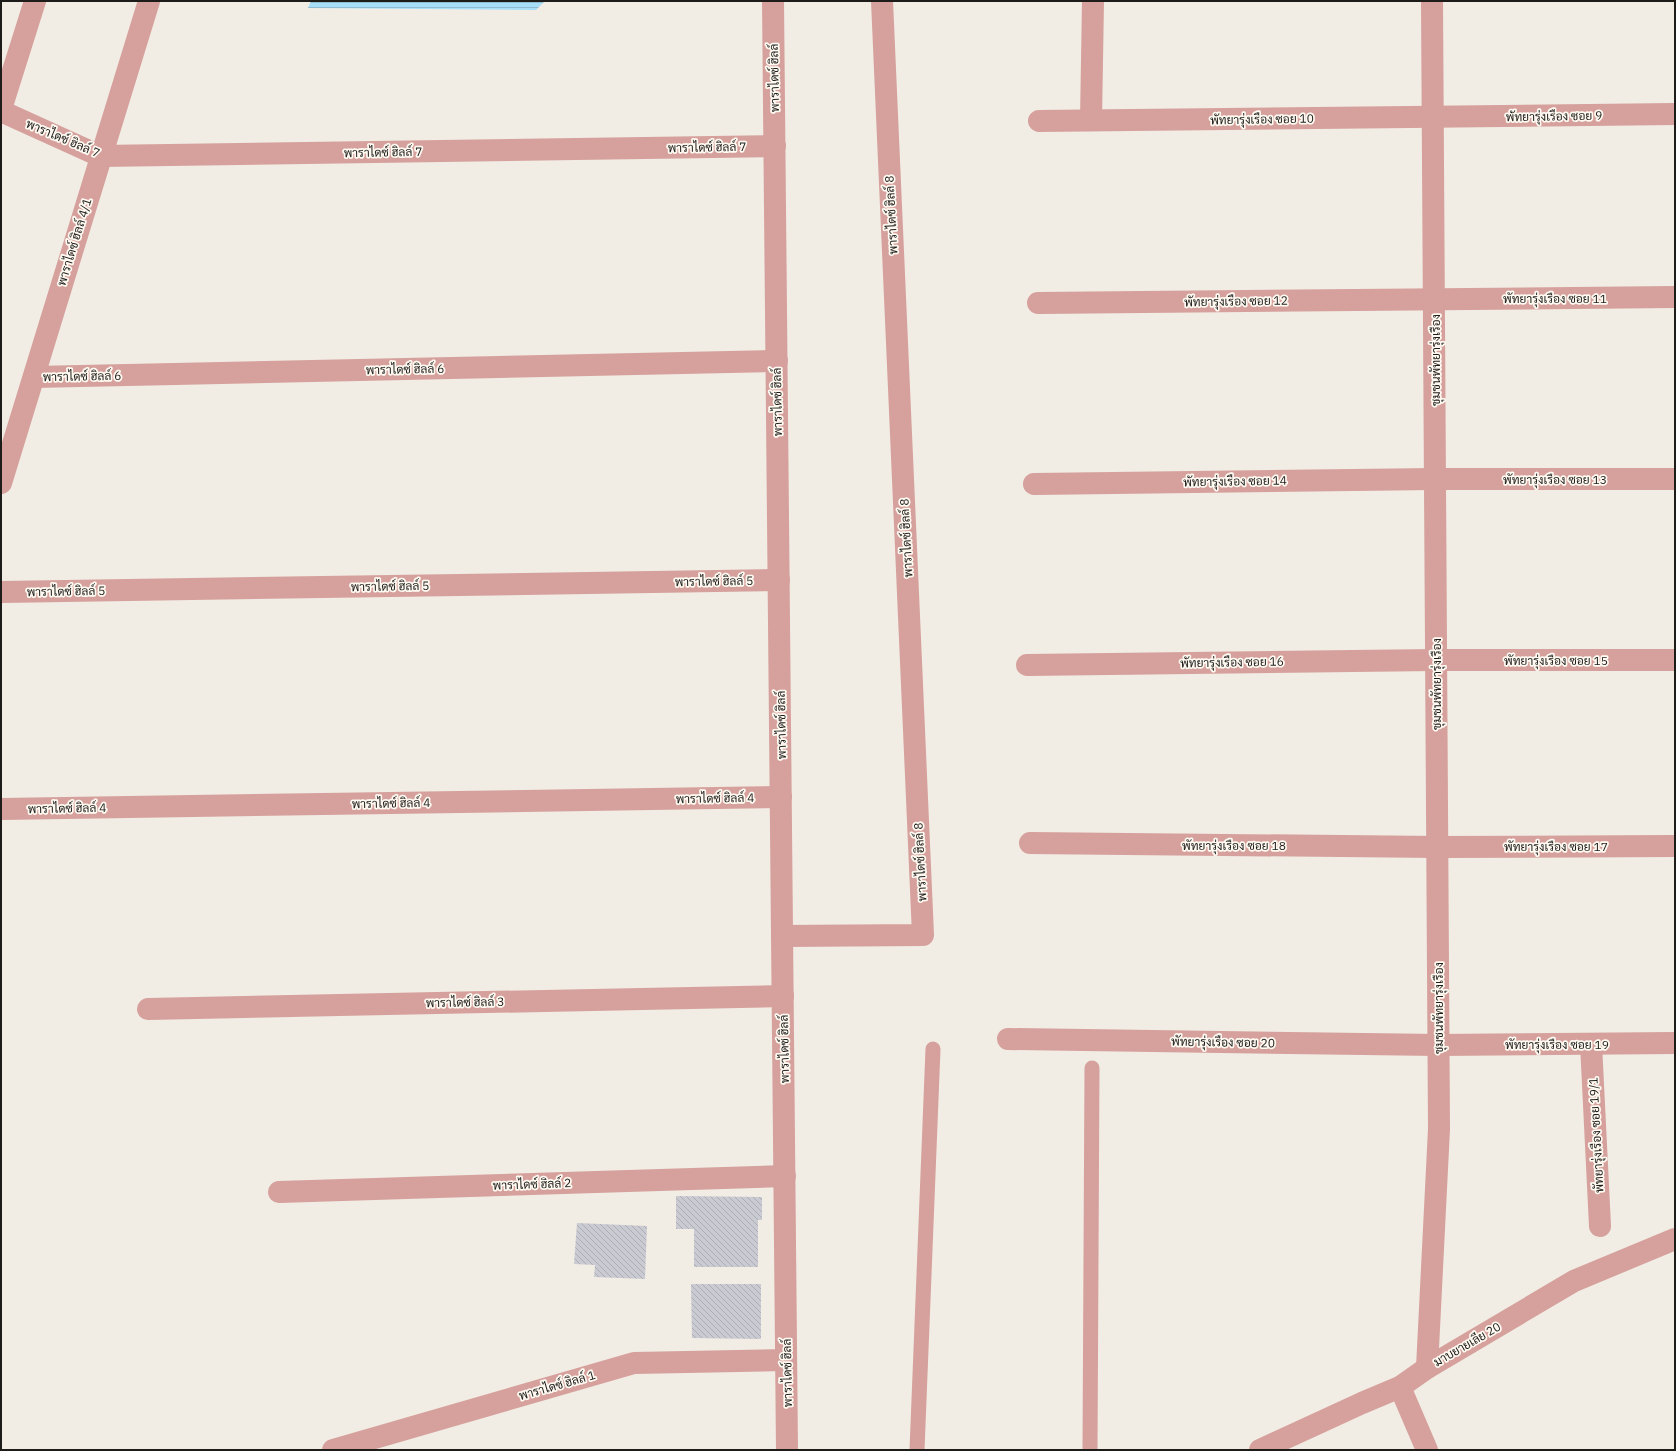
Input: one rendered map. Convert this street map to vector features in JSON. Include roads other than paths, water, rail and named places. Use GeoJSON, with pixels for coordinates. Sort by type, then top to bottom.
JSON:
{"type":"FeatureCollection","features":[{"type":"Feature","properties":{"kind":"street"},"geometry":{"type":"LineString","coordinates":[[1,110],[35,1]]}},
{"type":"Feature","properties":{"kind":"street","name":"พาราไดซ์ ฮิลล์ 4/1"},"geometry":{"type":"LineString","coordinates":[[1,483],[148,1]]}},
{"type":"Feature","properties":{"kind":"street","name":"พาราไดซ์ ฮิลล์"},"geometry":{"type":"LineString","coordinates":[[773,1],[788,1450]]}},
{"type":"Feature","properties":{"kind":"street","name":"พาราไดซ์ ฮิลล์ 8"},"geometry":{"type":"LineString","coordinates":[[782,936],[923,935],[882,1]]}},
{"type":"Feature","properties":{"kind":"street"},"geometry":{"type":"LineString","coordinates":[[1091,120],[1093,1]]}},
{"type":"Feature","properties":{"kind":"street","name":"ชุมชนพัทยารุ่งเรือง"},"geometry":{"type":"LineString","coordinates":[[1427,1368],[1439,1129],[1432,1]]}},
{"type":"Feature","properties":{"kind":"street","name":"พาราไดซ์ ฮิลล์ 7"},"geometry":{"type":"LineString","coordinates":[[1,110],[100,156],[775,146]]}},
{"type":"Feature","properties":{"kind":"street","name":"พัทยารุ่งเรือง ซอย 9"},"geometry":{"type":"LineString","coordinates":[[1433,117],[1675,114]]}},
{"type":"Feature","properties":{"kind":"street","name":"พัทยารุ่งเรือง ซอย 10"},"geometry":{"type":"LineString","coordinates":[[1039,121],[1433,117]]}},
{"type":"Feature","properties":{"kind":"street","name":"พัทยารุ่งเรือง ซอย 11"},"geometry":{"type":"LineString","coordinates":[[1434,299],[1675,297]]}},
{"type":"Feature","properties":{"kind":"street","name":"พัทยารุ่งเรือง ซอย 12"},"geometry":{"type":"LineString","coordinates":[[1038,303],[1434,299]]}},
{"type":"Feature","properties":{"kind":"street","name":"พาราไดซ์ ฮิลล์ 6"},"geometry":{"type":"LineString","coordinates":[[34,377],[777,361]]}},
{"type":"Feature","properties":{"kind":"street","name":"พัทยารุ่งเรือง ซอย 13"},"geometry":{"type":"LineString","coordinates":[[1435,479],[1675,479]]}},
{"type":"Feature","properties":{"kind":"street","name":"พัทยารุ่งเรือง ซอย 14"},"geometry":{"type":"LineString","coordinates":[[1034,484],[1435,479]]}},
{"type":"Feature","properties":{"kind":"street","name":"พาราไดซ์ ฮิลล์ 5"},"geometry":{"type":"LineString","coordinates":[[1,592],[779,580]]}},
{"type":"Feature","properties":{"kind":"street","name":"พัทยารุ่งเรือง ซอย 15"},"geometry":{"type":"LineString","coordinates":[[1436,660],[1675,660]]}},
{"type":"Feature","properties":{"kind":"street","name":"พัทยารุ่งเรือง ซอย 16"},"geometry":{"type":"LineString","coordinates":[[1027,665],[1436,660]]}},
{"type":"Feature","properties":{"kind":"street","name":"พาราไดซ์ ฮิลล์ 4"},"geometry":{"type":"LineString","coordinates":[[1,809],[781,797]]}},
{"type":"Feature","properties":{"kind":"street","name":"พัทยารุ่งเรือง ซอย 18"},"geometry":{"type":"LineString","coordinates":[[1030,843],[1437,847]]}},
{"type":"Feature","properties":{"kind":"street","name":"พัทยารุ่งเรือง ซอย 17"},"geometry":{"type":"LineString","coordinates":[[1437,847],[1675,846]]}},
{"type":"Feature","properties":{"kind":"street","name":"พาราไดซ์ ฮิลล์ 3"},"geometry":{"type":"LineString","coordinates":[[148,1009],[783,996]]}},
{"type":"Feature","properties":{"kind":"street","name":"พัทยารุ่งเรือง ซอย 20"},"geometry":{"type":"LineString","coordinates":[[1008,1039],[1438,1045]]}},
{"type":"Feature","properties":{"kind":"street","name":"พัทยารุ่งเรือง ซอย 19"},"geometry":{"type":"LineString","coordinates":[[1438,1045],[1675,1043]]}},
{"type":"Feature","properties":{"kind":"street","name":"พัทยารุ่งเรือง ซอย 19/1"},"geometry":{"type":"LineString","coordinates":[[1591,1044],[1600,1226]]}},
{"type":"Feature","properties":{"kind":"street","name":"พาราไดซ์ ฮิลล์ 2"},"geometry":{"type":"LineString","coordinates":[[279,1192],[785,1176]]}},
{"type":"Feature","properties":{"kind":"street","name":"มาบยายเลีย 20"},"geometry":{"type":"LineString","coordinates":[[1260,1450],[1362,1402],[1400,1387],[1427,1368],[1574,1281],[1675,1239]]}},
{"type":"Feature","properties":{"kind":"street","name":"พาราไดซ์ ฮิลล์ 1"},"geometry":{"type":"LineString","coordinates":[[333,1450],[634,1363],[786,1360]]}},
{"type":"Feature","properties":{"kind":"street"},"geometry":{"type":"LineString","coordinates":[[1400,1387],[1427,1450]]}},
{"type":"Feature","properties":{"kind":"lane"},"geometry":{"type":"LineString","coordinates":[[917,1450],[933,1050]]}},
{"type":"Feature","properties":{"kind":"lane"},"geometry":{"type":"LineString","coordinates":[[1090,1450],[1092,1068]]}},
{"type":"Feature","properties":{"kind":"water"},"geometry":{"type":"Polygon","coordinates":[[[311,1],[545,1],[536,10],[308,8],[311,1]]]}}]}
